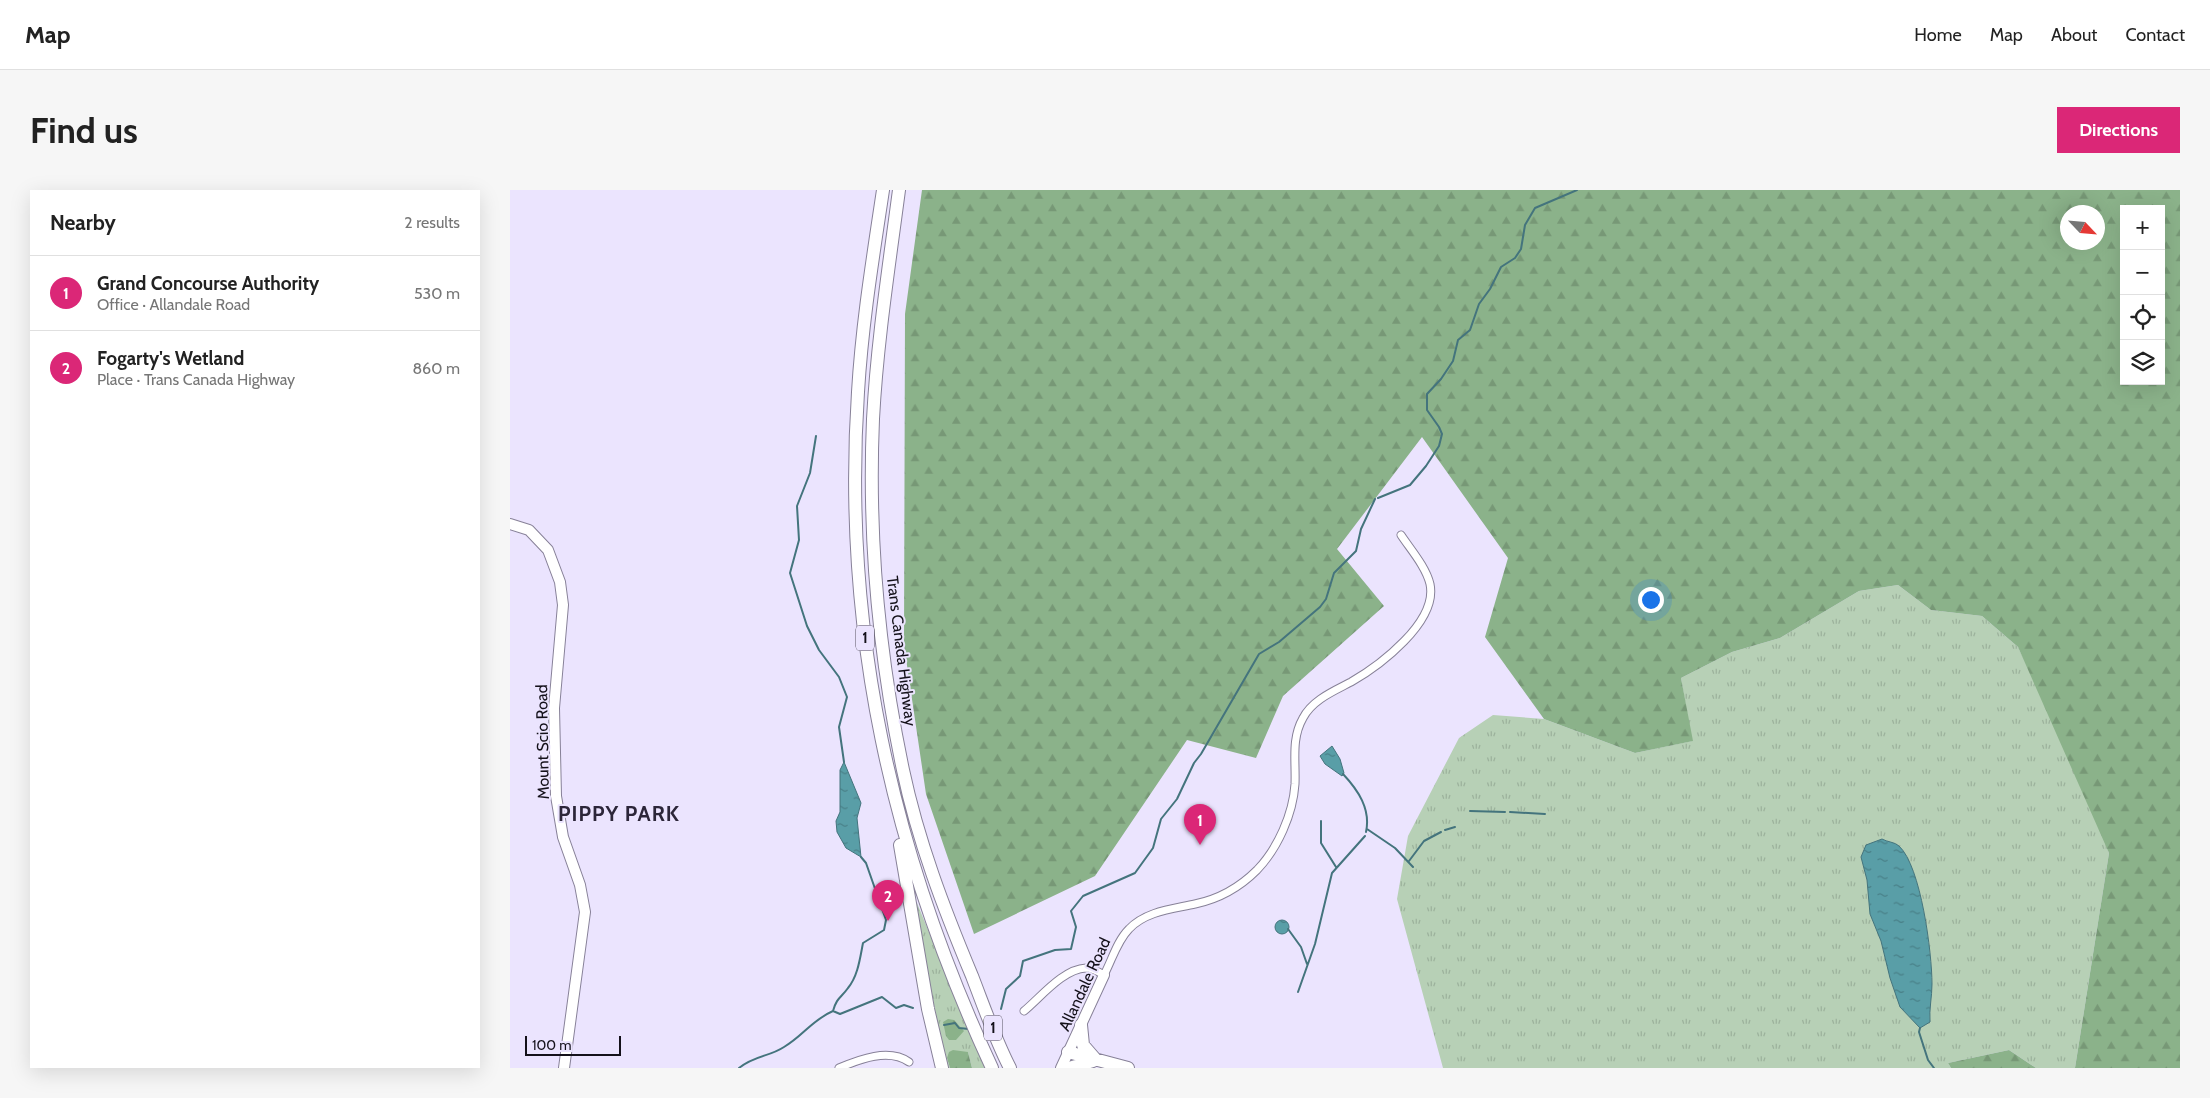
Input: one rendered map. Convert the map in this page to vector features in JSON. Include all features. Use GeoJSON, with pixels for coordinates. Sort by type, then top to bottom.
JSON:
{"type":"FeatureCollection","features":[{"type":"Feature","properties":{"kind":"highway","name":"Trans Canada Highway"},"geometry":{"type":"LineString","coordinates":[[882,190],[863,332],[858,393],[856,519],[866,652],[884,756],[922,897],[944,959],[992,1068]]}},
{"type":"Feature","properties":{"kind":"highway","name":"Trans Canada Highway"},"geometry":{"type":"LineString","coordinates":[[899,190],[873,419],[873,513],[881,635],[904,772],[923,845],[944,909],[1010,1068]]}},
{"type":"Feature","properties":{"kind":"highway"},"geometry":{"type":"LineString","coordinates":[[884,756],[928,1008],[942,1068]]}},
{"type":"Feature","properties":{"kind":"highway"},"geometry":{"type":"LineString","coordinates":[[1081,1025],[1083,1044],[1096,1060]]}},
{"type":"Feature","properties":{"kind":"highway"},"geometry":{"type":"LineString","coordinates":[[1068,1052],[1128,1068]]}},
{"type":"Feature","properties":{"kind":"highway"},"geometry":{"type":"LineString","coordinates":[[1069,1068],[1096,1060]]}},
{"type":"Feature","properties":{"kind":"street","name":"Mount Scio Road"},"geometry":{"type":"LineString","coordinates":[[510,524],[536,535],[548,550],[560,582],[563,605],[554,708],[556,796],[563,837],[580,884],[585,912],[564,1068]]}},
{"type":"Feature","properties":{"kind":"street","name":"Allandale Road"},"geometry":{"type":"LineString","coordinates":[[1061,1068],[1120,941],[1135,923],[1161,911],[1215,898],[1246,879],[1268,857],[1286,823],[1293,800],[1294,742],[1303,716],[1318,702],[1385,659],[1426,614],[1430,600],[1428,577],[1401,535]]}},
{"type":"Feature","properties":{"kind":"street"},"geometry":{"type":"LineString","coordinates":[[1024,1011],[1066,975],[1076,970],[1092,969],[1104,975]]}},
{"type":"Feature","properties":{"kind":"street"},"geometry":{"type":"LineString","coordinates":[[839,1068],[875,1057],[890,1055],[900,1056],[909,1062]]}},
{"type":"Feature","properties":{"kind":"green space"},"geometry":{"type":"Polygon","coordinates":[[[922,190],[2180,190],[2180,1068],[2075,1068],[2109,853],[2018,647],[1982,616],[1931,610],[1898,585],[1859,591],[1780,638],[1732,652],[1681,678],[1693,741],[1635,753],[1544,719],[1485,637],[1508,558],[1422,437],[1337,549],[1384,606],[1283,696],[1256,758],[1187,740],[1095,876],[974,934],[926,794],[904,645],[905,314],[922,190]]]}},
{"type":"Feature","properties":{"kind":"green space"},"geometry":{"type":"Polygon","coordinates":[[[1898,585],[1931,610],[1982,616],[2018,647],[2088,791],[2109,853],[2075,1068],[2036,1068],[2009,1050],[1948,1063],[1951,1068],[1443,1068],[1397,899],[1408,836],[1459,738],[1493,715],[1544,719],[1635,753],[1692,741],[1681,678],[1732,652],[1780,638],[1859,591],[1898,585]]]}},
{"type":"Feature","properties":{"kind":"green space"},"geometry":{"type":"Polygon","coordinates":[[[914,900],[917,903],[985,1068],[972,1068],[968,1052],[961,1052],[947,1058],[950,1068],[946,1068],[914,900]]]}},
{"type":"Feature","properties":{"kind":"green space"},"geometry":{"type":"Polygon","coordinates":[[[948,1019],[954,1020],[964,1031],[956,1040],[949,1040],[946,1036],[943,1022],[948,1019]]]}},
{"type":"Feature","properties":{"kind":"green space"},"geometry":{"type":"Polygon","coordinates":[[[953,1050],[968,1052],[972,1068],[950,1068],[947,1058],[949,1052],[953,1050]]]}},
{"type":"Feature","properties":{"kind":"green space"},"geometry":{"type":"Polygon","coordinates":[[[2009,1050],[2036,1068],[1951,1068],[1948,1063],[2009,1050]]]}},
{"type":"Feature","properties":{"kind":"water"},"geometry":{"type":"Polygon","coordinates":[[[1332,746],[1340,759],[1344,773],[1342,776],[1325,764],[1320,756],[1332,746]]]}},
{"type":"Feature","properties":{"kind":"water"},"geometry":{"type":"Polygon","coordinates":[[[844,762],[861,803],[857,818],[861,857],[846,848],[837,832],[836,821],[840,812],[840,770],[844,762]]]}},
{"type":"Feature","properties":{"kind":"water"},"geometry":{"type":"Polygon","coordinates":[[[1882,839],[1899,846],[1907,856],[1924,911],[1930,952],[1932,989],[1930,1022],[1920,1028],[1900,1007],[1890,978],[1881,941],[1870,914],[1867,880],[1861,857],[1866,845],[1882,839]]]}},
{"type":"Feature","properties":{"kind":"water"},"geometry":{"type":"Polygon","coordinates":[[[1279,920],[1285,920],[1289,927],[1285,934],[1279,934],[1275,930],[1275,924],[1279,920]]]}},
{"type":"Feature","properties":{"kind":"waterway"},"geometry":{"type":"LineString","coordinates":[[1378,498],[1410,485],[1426,466],[1439,446],[1442,434],[1427,410],[1427,394],[1441,379],[1453,361],[1458,340],[1470,330],[1479,304],[1490,289],[1501,267],[1515,258],[1521,249],[1525,225],[1535,208],[1577,190]]}},
{"type":"Feature","properties":{"kind":"waterway"},"geometry":{"type":"LineString","coordinates":[[816,436],[810,473],[797,506],[799,540],[790,573],[807,626],[819,650],[839,677],[847,697],[839,727],[844,762]]}},
{"type":"Feature","properties":{"kind":"waterway"},"geometry":{"type":"LineString","coordinates":[[1001,1009],[1006,989],[1020,976],[1023,961],[1055,950],[1071,949],[1076,927],[1071,911],[1083,896],[1135,873],[1153,848],[1161,819],[1177,799],[1194,763],[1259,654],[1279,642],[1320,607],[1326,599],[1334,573],[1356,551],[1361,529],[1375,499]]}},
{"type":"Feature","properties":{"kind":"waterway"},"geometry":{"type":"LineString","coordinates":[[1343,774],[1362,800],[1367,815],[1366,832]]}},
{"type":"Feature","properties":{"kind":"waterway"},"geometry":{"type":"LineString","coordinates":[[1470,811],[1505,812]]}},
{"type":"Feature","properties":{"kind":"waterway"},"geometry":{"type":"LineString","coordinates":[[1510,812],[1545,814]]}},
{"type":"Feature","properties":{"kind":"waterway"},"geometry":{"type":"LineString","coordinates":[[1321,821],[1321,843],[1336,867]]}},
{"type":"Feature","properties":{"kind":"waterway"},"geometry":{"type":"LineString","coordinates":[[1445,830],[1455,827]]}},
{"type":"Feature","properties":{"kind":"waterway"},"geometry":{"type":"LineString","coordinates":[[1367,829],[1395,848],[1413,867]]}},
{"type":"Feature","properties":{"kind":"waterway"},"geometry":{"type":"LineString","coordinates":[[1409,861],[1424,841],[1441,832]]}},
{"type":"Feature","properties":{"kind":"waterway"},"geometry":{"type":"LineString","coordinates":[[1298,992],[1315,944],[1332,873],[1365,836]]}},
{"type":"Feature","properties":{"kind":"waterway"},"geometry":{"type":"LineString","coordinates":[[833,1011],[838,1000],[854,978],[863,943],[884,930],[886,920],[866,863],[861,857]]}},
{"type":"Feature","properties":{"kind":"waterway"},"geometry":{"type":"LineString","coordinates":[[1288,929],[1301,947],[1307,964]]}},
{"type":"Feature","properties":{"kind":"waterway"},"geometry":{"type":"LineString","coordinates":[[739,1068],[784,1047],[819,1019],[833,1011],[840,1014],[882,997],[896,1008],[904,1005],[913,1008]]}},
{"type":"Feature","properties":{"kind":"waterway"},"geometry":{"type":"LineString","coordinates":[[944,1025],[955,1023],[959,1028],[969,1029]]}},
{"type":"Feature","properties":{"kind":"waterway"},"geometry":{"type":"LineString","coordinates":[[1920,1028],[1919,1032],[1928,1060],[1934,1068]]}},
{"type":"Feature","properties":{"kind":"place","name":"Grand Concourse Authority"},"geometry":{"type":"Point","coordinates":[1200,845]}},
{"type":"Feature","properties":{"kind":"place","name":"Fogarty's Wetland"},"geometry":{"type":"Point","coordinates":[888,921]}},
{"type":"Feature","properties":{"kind":"district","name":"PIPPY PARK"},"geometry":{"type":"Point","coordinates":[619,814]}}]}
